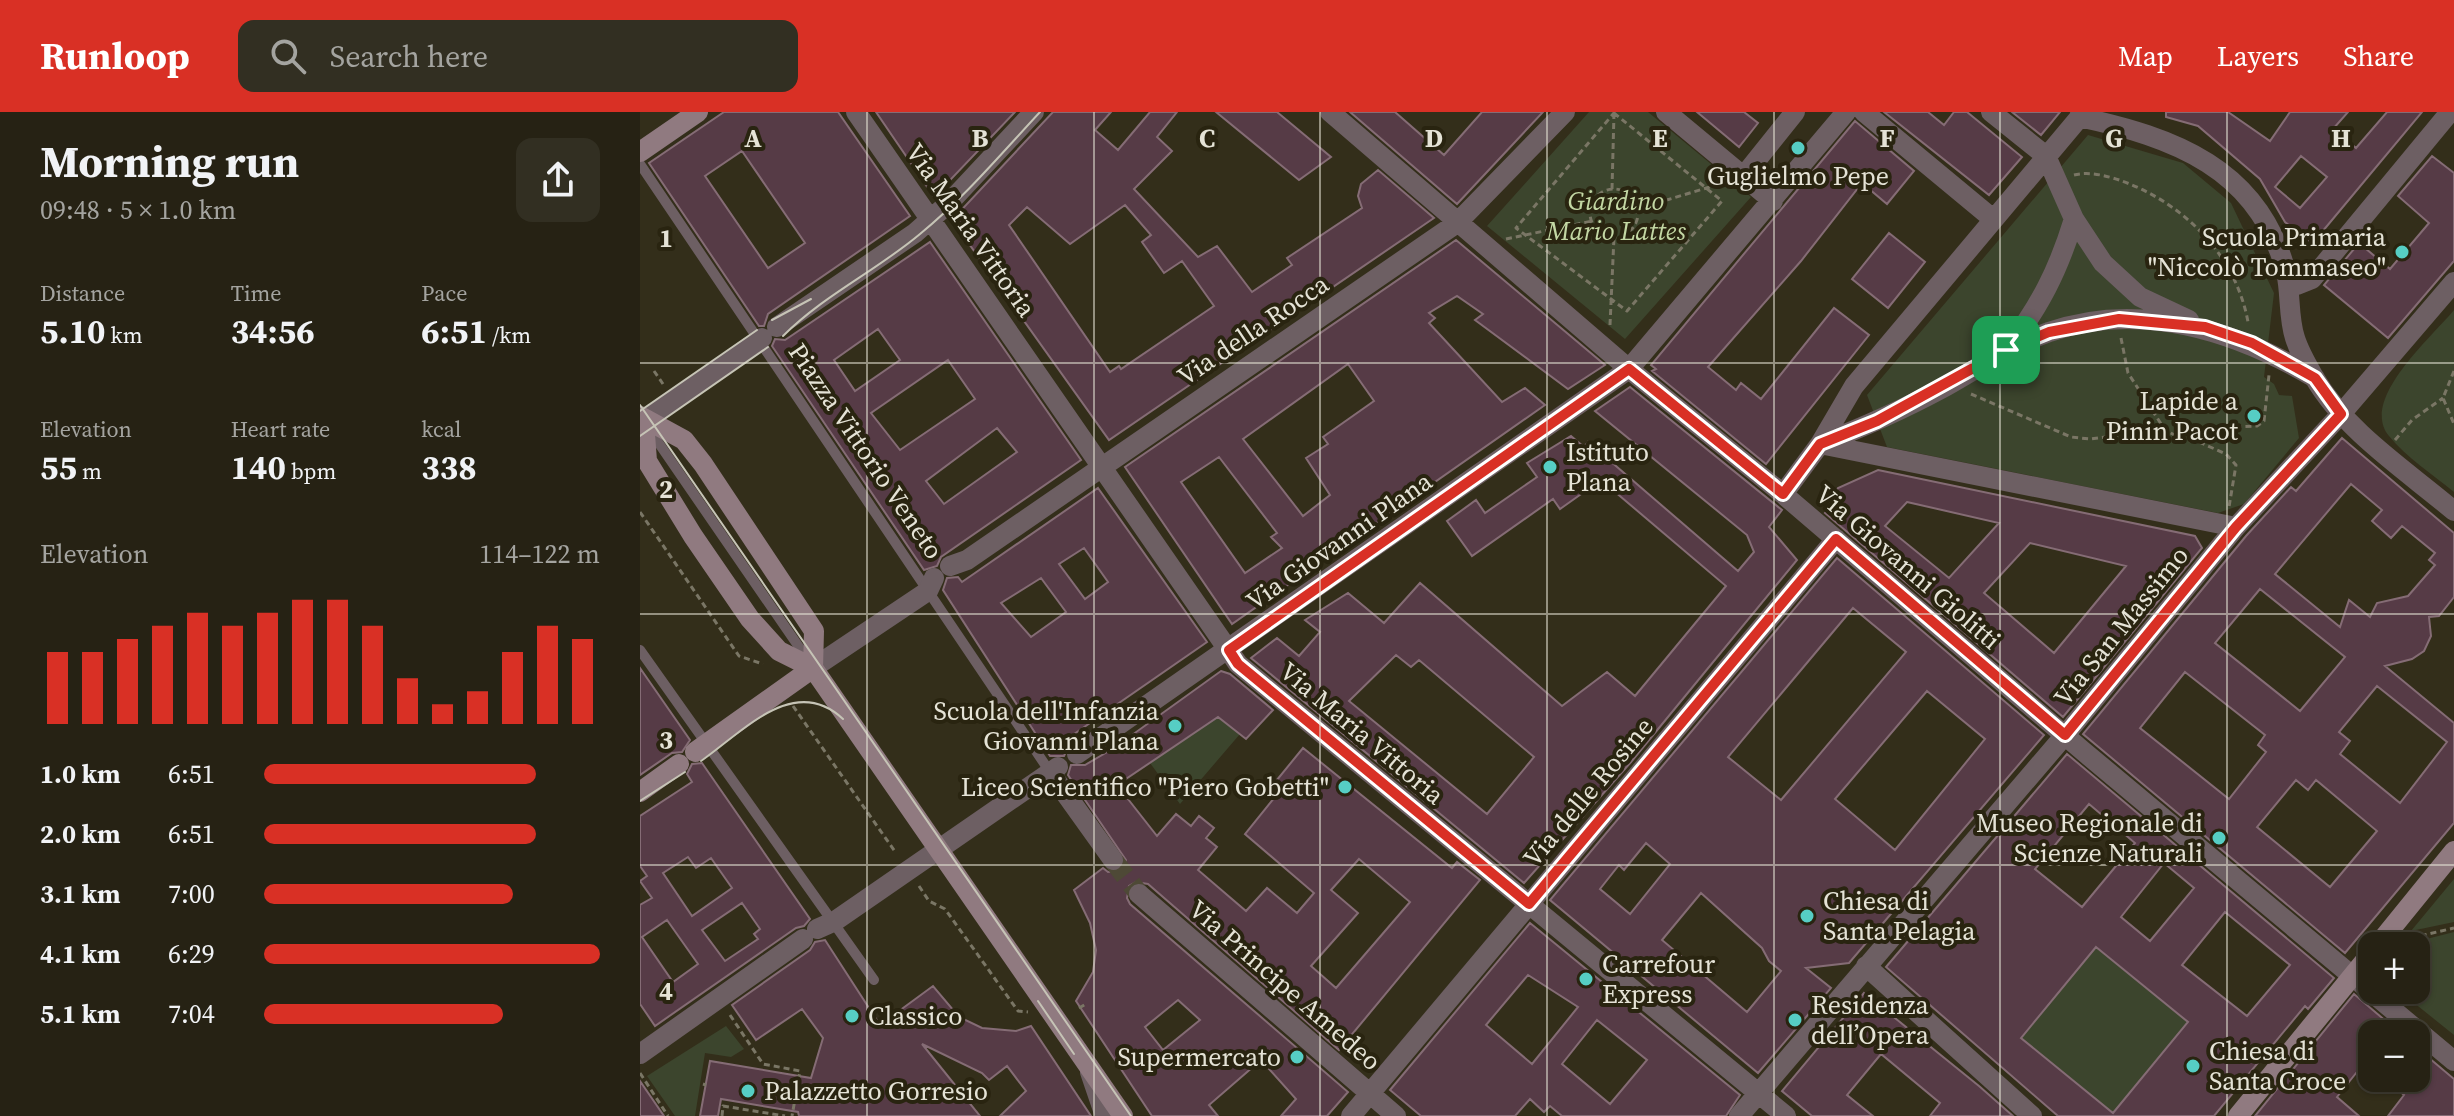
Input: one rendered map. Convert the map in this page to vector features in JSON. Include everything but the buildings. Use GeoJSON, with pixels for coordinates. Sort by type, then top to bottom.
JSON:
{"type":"FeatureCollection","features":[{"type":"Feature","properties":{"kind":"street"},"geometry":{"type":"LineString","coordinates":[[640,152],[698,112]]}},
{"type":"Feature","properties":{"kind":"street","name":"Via Maria Vittoria"},"geometry":{"type":"LineString","coordinates":[[856,112],[1238,664],[1786,1116]]}},
{"type":"Feature","properties":{"kind":"street"},"geometry":{"type":"LineString","coordinates":[[766,335],[931,218],[1034,112]]}},
{"type":"Feature","properties":{"kind":"street","name":"Via Giovanni Giolitti"},"geometry":{"type":"LineString","coordinates":[[1330,112],[1629,369],[1783,494],[2454,1061]]}},
{"type":"Feature","properties":{"kind":"street","name":"Via della Rocca"},"geometry":{"type":"LineString","coordinates":[[937,578],[1457,223],[1565,112]]}},
{"type":"Feature","properties":{"kind":"street"},"geometry":{"type":"LineString","coordinates":[[1666,112],[1773,201]]}},
{"type":"Feature","properties":{"kind":"street"},"geometry":{"type":"LineString","coordinates":[[1743,177],[1795,112]]}},
{"type":"Feature","properties":{"kind":"street","name":"Via Giovanni Plana"},"geometry":{"type":"LineString","coordinates":[[1077,754],[1629,369],[1846,112]]}},
{"type":"Feature","properties":{"kind":"street"},"geometry":{"type":"LineString","coordinates":[[1864,112],[1993,219]]}},
{"type":"Feature","properties":{"kind":"street"},"geometry":{"type":"LineString","coordinates":[[1991,112],[2046,156],[2074,219],[2103,263],[2140,297],[2205,327],[2252,343],[2315,378]]}},
{"type":"Feature","properties":{"kind":"street"},"geometry":{"type":"LineString","coordinates":[[2288,283],[2297,285],[2312,279],[2450,112]]}},
{"type":"Feature","properties":{"kind":"street"},"geometry":{"type":"LineString","coordinates":[[1783,494],[1820,444],[1854,386],[2082,115],[2176,143],[2221,171],[2250,201],[2270,230],[2288,283],[2295,337],[2315,378],[2341,414],[2454,511]]}},
{"type":"Feature","properties":{"kind":"street"},"geometry":{"type":"LineString","coordinates":[[2006,350],[2039,308],[2061,261],[2074,219]]}},
{"type":"Feature","properties":{"kind":"street","name":"Via San Massimo"},"geometry":{"type":"LineString","coordinates":[[1739,1116],[2065,735],[2236,527],[2341,414],[2454,282]]}},
{"type":"Feature","properties":{"kind":"street"},"geometry":{"type":"LineString","coordinates":[[1820,444],[1877,421],[1944,387],[2006,350],[2049,332],[2119,319],[2205,327]]}},
{"type":"Feature","properties":{"kind":"street","name":"Piazza Vittorio Veneto"},"geometry":{"type":"LineString","coordinates":[[641,420],[766,335]]}},
{"type":"Feature","properties":{"kind":"street"},"geometry":{"type":"LineString","coordinates":[[641,420],[647,461],[693,536],[750,619],[779,651],[813,668],[1123,1116]]}},
{"type":"Feature","properties":{"kind":"street"},"geometry":{"type":"LineString","coordinates":[[641,420],[684,440],[792,594],[814,631],[813,668]]}},
{"type":"Feature","properties":{"kind":"street"},"geometry":{"type":"LineString","coordinates":[[1820,444],[2236,527]]}},
{"type":"Feature","properties":{"kind":"street","name":"Via delle Rosine"},"geometry":{"type":"LineString","coordinates":[[1351,1116],[1836,539]]}},
{"type":"Feature","properties":{"kind":"street","name":"Piazza Vittorio Veneto"},"geometry":{"type":"LineString","coordinates":[[640,793],[700,753],[937,578]]}},
{"type":"Feature","properties":{"kind":"street"},"geometry":{"type":"LineString","coordinates":[[644,1043],[719,999],[1054,770]]}},
{"type":"Feature","properties":{"kind":"street","name":"Piazza Vittorio Veneto"},"geometry":{"type":"LineString","coordinates":[[1054,770],[1113,860]]}},
{"type":"Feature","properties":{"kind":"street"},"geometry":{"type":"LineString","coordinates":[[2388,932],[2454,851]]}},
{"type":"Feature","properties":{"kind":"street","name":"Via Principe Amedeo"},"geometry":{"type":"LineString","coordinates":[[1139,894],[1396,1116]]}},
{"type":"Feature","properties":{"kind":"street"},"geometry":{"type":"LineString","coordinates":[[1866,966],[2030,1115]]}},
{"type":"Feature","properties":{"kind":"street"},"geometry":{"type":"LineString","coordinates":[[2238,1116],[2358,970]]}},
{"type":"Feature","properties":{"kind":"street"},"geometry":{"type":"LineString","coordinates":[[1090,1068],[1105,1116]]}},
{"type":"Feature","properties":{"kind":"lane","name":"Piazza Vittorio Veneto"},"geometry":{"type":"LineString","coordinates":[[640,164],[766,335],[937,578],[1054,770]]}},
{"type":"Feature","properties":{"kind":"lane"},"geometry":{"type":"LineString","coordinates":[[640,650],[700,753],[818,930],[874,980]]}},
{"type":"Feature","properties":{"kind":"path"},"geometry":{"type":"LineString","coordinates":[[1614,112],[1722,201],[1627,311],[1516,228],[1614,112]]}},
{"type":"Feature","properties":{"kind":"path"},"geometry":{"type":"LineString","coordinates":[[1612,189],[1614,112]]}},
{"type":"Feature","properties":{"kind":"path"},"geometry":{"type":"LineString","coordinates":[[2061,184],[2077,174],[2115,178],[2140,187],[2184,213],[2223,259],[2244,299],[2252,343]]}},
{"type":"Feature","properties":{"kind":"path"},"geometry":{"type":"LineString","coordinates":[[1637,209],[1713,186]]}},
{"type":"Feature","properties":{"kind":"path"},"geometry":{"type":"LineString","coordinates":[[1612,189],[1627,193],[1637,209],[1634,226],[1614,237],[1599,231],[1592,221],[1594,201],[1612,189]]}},
{"type":"Feature","properties":{"kind":"path"},"geometry":{"type":"LineString","coordinates":[[1499,240],[1592,221]]}},
{"type":"Feature","properties":{"kind":"path"},"geometry":{"type":"LineString","coordinates":[[1610,333],[1614,237]]}},
{"type":"Feature","properties":{"kind":"path"},"geometry":{"type":"LineString","coordinates":[[2119,319],[2128,373],[2165,430],[2226,454],[2236,465],[2228,501]]}},
{"type":"Feature","properties":{"kind":"path"},"geometry":{"type":"LineString","coordinates":[[2199,442],[2230,427],[2257,426],[2264,421],[2272,354]]}},
{"type":"Feature","properties":{"kind":"path"},"geometry":{"type":"LineString","coordinates":[[2393,443],[2412,420],[2443,398],[2454,371]]}},
{"type":"Feature","properties":{"kind":"path"},"geometry":{"type":"LineString","coordinates":[[1944,387],[1977,396],[2071,437],[2090,439],[2165,430]]}},
{"type":"Feature","properties":{"kind":"path"},"geometry":{"type":"LineString","coordinates":[[2443,398],[2454,424]]}},
{"type":"Feature","properties":{"kind":"path"},"geometry":{"type":"LineString","coordinates":[[640,512],[739,656],[766,665]]}},
{"type":"Feature","properties":{"kind":"path"},"geometry":{"type":"LineString","coordinates":[[793,705],[899,858]]}},
{"type":"Feature","properties":{"kind":"path"},"geometry":{"type":"LineString","coordinates":[[917,883],[929,901],[945,909],[1018,1011],[1054,1015]]}},
{"type":"Feature","properties":{"kind":"path"},"geometry":{"type":"LineString","coordinates":[[2430,933],[2454,928]]}},
{"type":"Feature","properties":{"kind":"path"},"geometry":{"type":"LineString","coordinates":[[719,999],[763,1064],[800,1071],[792,1116]]}},
{"type":"Feature","properties":{"kind":"path"},"geometry":{"type":"LineString","coordinates":[[1079,1008],[1086,1004]]}},
{"type":"Feature","properties":{"kind":"path"},"geometry":{"type":"LineString","coordinates":[[640,1073],[668,1116]]}},
{"type":"Feature","properties":{"kind":"path"},"geometry":{"type":"LineString","coordinates":[[722,1116],[723,1106],[736,1105],[785,1116]]}},
{"type":"Feature","properties":{"kind":"green space","name":"Giardino Mario Lattes"},"geometry":{"type":"Polygon","coordinates":[[[1589,112],[1648,112],[1751,197],[1625,339],[1487,226],[1589,112]]]}},
{"type":"Feature","properties":{"kind":"green space"},"geometry":{"type":"Polygon","coordinates":[[[2088,135],[2183,163],[2231,203],[2274,293],[2264,377],[2274,384],[2279,395],[2292,396],[2299,438],[2244,504],[2218,513],[1887,447],[1867,395],[2088,135]]]}},
{"type":"Feature","properties":{"kind":"green space"},"geometry":{"type":"Polygon","coordinates":[[[2454,310],[2454,492],[2403,451],[2389,436],[2382,421],[2383,405],[2390,388],[2415,353],[2454,310]]]}},
{"type":"Feature","properties":{"kind":"green space"},"geometry":{"type":"Polygon","coordinates":[[[1218,717],[1240,734],[1180,804],[1150,763],[1218,717]]]}},
{"type":"Feature","properties":{"kind":"green space"},"geometry":{"type":"Polygon","coordinates":[[[2454,879],[2454,922],[2411,931],[2454,879]]]}},
{"type":"Feature","properties":{"kind":"green space"},"geometry":{"type":"Polygon","coordinates":[[[2454,932],[2454,1035],[2415,1004],[2430,1004],[2430,938],[2454,932]]]}},
{"type":"Feature","properties":{"kind":"green space"},"geometry":{"type":"Polygon","coordinates":[[[2096,947],[2188,1022],[2113,1113],[2021,1038],[2096,947]]]}},
{"type":"Feature","properties":{"kind":"green space"},"geometry":{"type":"Polygon","coordinates":[[[726,1026],[744,1049],[731,1057],[705,1053],[695,1116],[675,1116],[647,1076],[726,1026]]]}},
{"type":"Feature","properties":{"kind":"tunnel"},"geometry":{"type":"LineString","coordinates":[[1113,860],[1139,894]]}},
{"type":"Feature","properties":{"kind":"tram line"},"geometry":{"type":"LineString","coordinates":[[783,336],[936,220],[1040,112]]}},
{"type":"Feature","properties":{"kind":"tram line"},"geometry":{"type":"LineString","coordinates":[[772,320],[811,299]]}},
{"type":"Feature","properties":{"kind":"tram line"},"geometry":{"type":"LineString","coordinates":[[640,411],[757,330]]}},
{"type":"Feature","properties":{"kind":"tram line"},"geometry":{"type":"LineString","coordinates":[[640,436],[768,347]]}},
{"type":"Feature","properties":{"kind":"tram line"},"geometry":{"type":"LineString","coordinates":[[640,405],[1131,1116]]}},
{"type":"Feature","properties":{"kind":"tram line"},"geometry":{"type":"LineString","coordinates":[[701,761],[751,723],[788,704],[806,702],[825,706],[843,719]]}},
{"type":"Feature","properties":{"kind":"tram line"},"geometry":{"type":"LineString","coordinates":[[640,801],[685,772]]}},
{"type":"Feature","properties":{"kind":"tram line"},"geometry":{"type":"LineString","coordinates":[[1038,1001],[1074,1054]]}},
{"type":"Feature","properties":{"kind":"place","name":"Guglielmo Pepe"},"geometry":{"type":"Point","coordinates":[1798,148]}},
{"type":"Feature","properties":{"kind":"place","name":"Scuola Primaria \"Niccolò Tommaseo\""},"geometry":{"type":"Point","coordinates":[2402,252]}},
{"type":"Feature","properties":{"kind":"place","name":"Lapide a Pinin Pacot"},"geometry":{"type":"Point","coordinates":[2254,416]}},
{"type":"Feature","properties":{"kind":"place","name":"Istituto Plana"},"geometry":{"type":"Point","coordinates":[1550,467]}},
{"type":"Feature","properties":{"kind":"place","name":"Scuola dell'Infanzia Giovanni Plana"},"geometry":{"type":"Point","coordinates":[1175,726]}},
{"type":"Feature","properties":{"kind":"place","name":"Liceo Scientifico \"Piero Gobetti\""},"geometry":{"type":"Point","coordinates":[1345,787]}},
{"type":"Feature","properties":{"kind":"place","name":"Museo Regionale di Scienze Naturali"},"geometry":{"type":"Point","coordinates":[2219,838]}},
{"type":"Feature","properties":{"kind":"place","name":"Chiesa di Santa Pelagia"},"geometry":{"type":"Point","coordinates":[1807,916]}},
{"type":"Feature","properties":{"kind":"place","name":"Carrefour Express"},"geometry":{"type":"Point","coordinates":[1586,979]}},
{"type":"Feature","properties":{"kind":"place","name":"Classico"},"geometry":{"type":"Point","coordinates":[852,1016]}},
{"type":"Feature","properties":{"kind":"place","name":"Residenza dell’Opera"},"geometry":{"type":"Point","coordinates":[1795,1020]}},
{"type":"Feature","properties":{"kind":"place","name":"Supermercato"},"geometry":{"type":"Point","coordinates":[1297,1057]}},
{"type":"Feature","properties":{"kind":"place","name":"Chiesa di Santa Croce"},"geometry":{"type":"Point","coordinates":[2193,1066]}},
{"type":"Feature","properties":{"kind":"place","name":"Palazzetto Gorresio"},"geometry":{"type":"Point","coordinates":[748,1091]}},
{"type":"Feature","properties":{"kind":"route"},"geometry":{"type":"LineString","coordinates":[[2119,319],[2205,327],[2252,343],[2315,378],[2341,414],[2236,527],[2065,735],[1836,539],[1529,904],[1238,664],[1229,650],[1629,369],[1783,494],[1820,444],[1877,421],[1944,387],[2006,350],[2081,323],[2119,319]]}}]}
